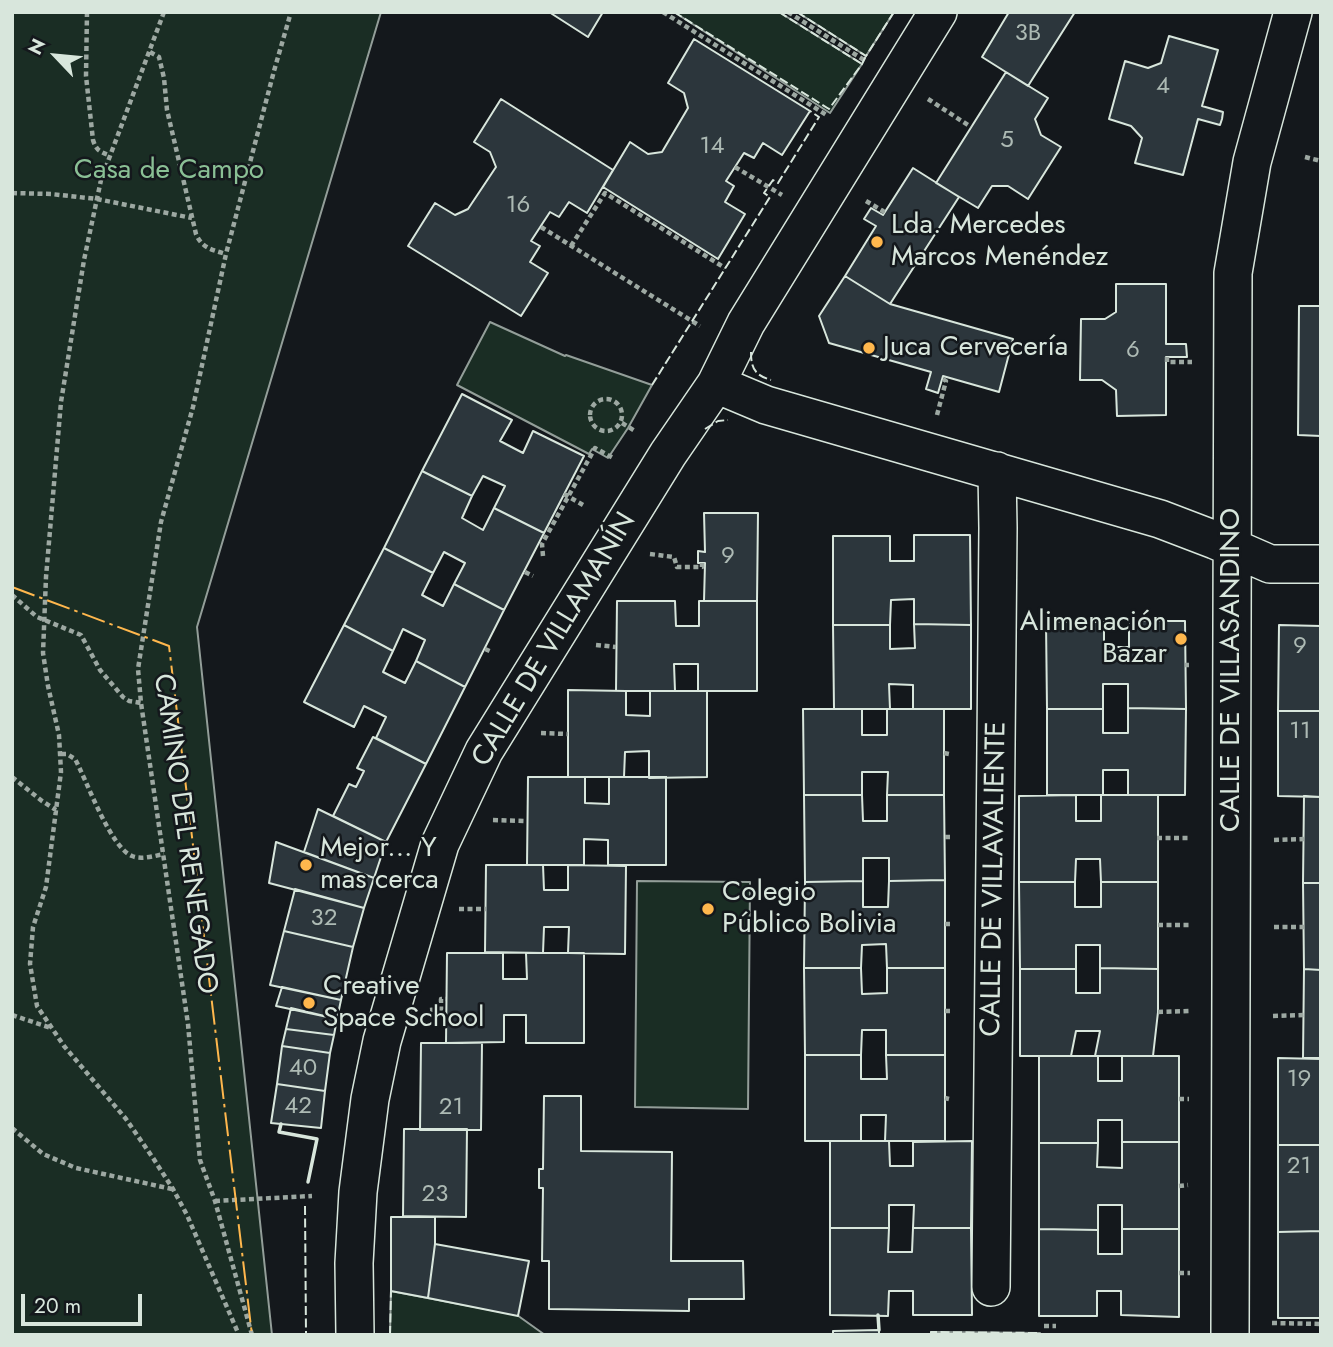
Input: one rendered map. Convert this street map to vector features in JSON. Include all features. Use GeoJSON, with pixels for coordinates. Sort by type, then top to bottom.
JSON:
{"type":"FeatureCollection","features":[{"type":"Feature","properties":{"kind":"street","name":"CALLE DE VILLAMANÍN"},"geometry":{"type":"LineString","coordinates":[[355,1335],[358,1192],[370,1099],[382,1041],[440,844],[484,751],[668,454],[716,384],[746,324],[938,12]]}},
{"type":"Feature","properties":{"kind":"street","name":"CALLE DE VILLASANDINO"},"geometry":{"type":"LineString","coordinates":[[1230,1335],[1233,273],[1252,162],[1293,12]]}},
{"type":"Feature","properties":{"kind":"street"},"geometry":{"type":"LineString","coordinates":[[716,384],[766,405],[1160,519],[1270,564],[1321,564]]}},
{"type":"Feature","properties":{"kind":"street","name":"CALLE DE VILLAVALIENTE"},"geometry":{"type":"LineString","coordinates":[[991,1287],[997,471]]}},
{"type":"Feature","properties":{"kind":"path"},"geometry":{"type":"LineString","coordinates":[[86,12],[86,76],[93,140],[99,152],[109,155]]}},
{"type":"Feature","properties":{"kind":"path"},"geometry":{"type":"LineString","coordinates":[[164,12],[109,155],[97,199],[83,260],[61,402],[46,577],[43,653],[61,754],[61,772],[46,887],[33,927],[30,964],[37,1006],[64,1046],[126,1119],[173,1189],[239,1335]]}},
{"type":"Feature","properties":{"kind":"path","name":"CAMINO DEL RENEGADO"},"geometry":{"type":"LineString","coordinates":[[252,1335],[215,1201],[200,1160],[188,1024],[138,669],[162,522],[193,407],[226,254],[292,12]]}},
{"type":"Feature","properties":{"kind":"path"},"geometry":{"type":"LineString","coordinates":[[663,12],[832,119]]}},
{"type":"Feature","properties":{"kind":"path"},"geometry":{"type":"LineString","coordinates":[[788,12],[867,62]]}},
{"type":"Feature","properties":{"kind":"path"},"geometry":{"type":"LineString","coordinates":[[150,52],[159,57],[162,66],[167,110],[199,242],[207,248],[226,254]]}},
{"type":"Feature","properties":{"kind":"path"},"geometry":{"type":"LineString","coordinates":[[926,98],[971,127]]}},
{"type":"Feature","properties":{"kind":"path"},"geometry":{"type":"LineString","coordinates":[[1305,157],[1321,161]]}},
{"type":"Feature","properties":{"kind":"path"},"geometry":{"type":"LineString","coordinates":[[735,167],[783,196]]}},
{"type":"Feature","properties":{"kind":"path"},"geometry":{"type":"LineString","coordinates":[[12,193],[97,199],[192,218]]}},
{"type":"Feature","properties":{"kind":"path"},"geometry":{"type":"LineString","coordinates":[[571,246],[605,193],[725,268]]}},
{"type":"Feature","properties":{"kind":"path"},"geometry":{"type":"LineString","coordinates":[[862,199],[883,211],[881,214]]}},
{"type":"Feature","properties":{"kind":"path"},"geometry":{"type":"LineString","coordinates":[[541,227],[700,326]]}},
{"type":"Feature","properties":{"kind":"path"},"geometry":{"type":"LineString","coordinates":[[1167,357],[1167,362],[1192,362]]}},
{"type":"Feature","properties":{"kind":"path"},"geometry":{"type":"LineString","coordinates":[[936,419],[946,381],[943,379]]}},
{"type":"Feature","properties":{"kind":"path"},"geometry":{"type":"LineString","coordinates":[[601,398],[615,400],[623,410],[622,423],[612,431],[599,430],[590,420],[591,407],[601,398]]}},
{"type":"Feature","properties":{"kind":"path"},"geometry":{"type":"LineString","coordinates":[[622,423],[635,431]]}},
{"type":"Feature","properties":{"kind":"path"},"geometry":{"type":"LineString","coordinates":[[543,556],[542,544],[566,496],[596,448],[615,459]]}},
{"type":"Feature","properties":{"kind":"path"},"geometry":{"type":"LineString","coordinates":[[566,496],[583,505]]}},
{"type":"Feature","properties":{"kind":"path"},"geometry":{"type":"LineString","coordinates":[[639,553],[674,557],[677,567],[702,567],[702,563]]}},
{"type":"Feature","properties":{"kind":"path"},"geometry":{"type":"LineString","coordinates":[[524,572],[533,576]]}},
{"type":"Feature","properties":{"kind":"path"},"geometry":{"type":"LineString","coordinates":[[12,595],[37,617],[81,635],[100,670],[122,697],[141,703]]}},
{"type":"Feature","properties":{"kind":"path"},"geometry":{"type":"LineString","coordinates":[[485,649],[492,652]]}},
{"type":"Feature","properties":{"kind":"path"},"geometry":{"type":"LineString","coordinates":[[530,733],[568,734]]}},
{"type":"Feature","properties":{"kind":"path"},"geometry":{"type":"LineString","coordinates":[[61,754],[71,755],[75,759],[112,836],[124,851],[134,858],[164,854]]}},
{"type":"Feature","properties":{"kind":"path"},"geometry":{"type":"LineString","coordinates":[[12,777],[56,810]]}},
{"type":"Feature","properties":{"kind":"path"},"geometry":{"type":"LineString","coordinates":[[486,820],[527,821]]}},
{"type":"Feature","properties":{"kind":"path"},"geometry":{"type":"LineString","coordinates":[[1157,838],[1191,838]]}},
{"type":"Feature","properties":{"kind":"path"},"geometry":{"type":"LineString","coordinates":[[1274,840],[1304,839]]}},
{"type":"Feature","properties":{"kind":"path"},"geometry":{"type":"LineString","coordinates":[[452,908],[486,909]]}},
{"type":"Feature","properties":{"kind":"path"},"geometry":{"type":"LineString","coordinates":[[1158,925],[1190,925]]}},
{"type":"Feature","properties":{"kind":"path"},"geometry":{"type":"LineString","coordinates":[[1274,927],[1304,926]]}},
{"type":"Feature","properties":{"kind":"path"},"geometry":{"type":"LineString","coordinates":[[424,1010],[441,1010],[441,999],[446,999]]}},
{"type":"Feature","properties":{"kind":"path"},"geometry":{"type":"LineString","coordinates":[[1158,1012],[1189,1011]]}},
{"type":"Feature","properties":{"kind":"path"},"geometry":{"type":"LineString","coordinates":[[1273,1016],[1304,1014]]}},
{"type":"Feature","properties":{"kind":"path"},"geometry":{"type":"LineString","coordinates":[[12,1015],[52,1028]]}},
{"type":"Feature","properties":{"kind":"path"},"geometry":{"type":"LineString","coordinates":[[1179,1099],[1188,1099]]}},
{"type":"Feature","properties":{"kind":"path"},"geometry":{"type":"LineString","coordinates":[[12,1128],[43,1154],[76,1168],[173,1189]]}},
{"type":"Feature","properties":{"kind":"path"},"geometry":{"type":"LineString","coordinates":[[1179,1186],[1188,1185]]}},
{"type":"Feature","properties":{"kind":"path"},"geometry":{"type":"LineString","coordinates":[[215,1201],[312,1196]]}},
{"type":"Feature","properties":{"kind":"path"},"geometry":{"type":"LineString","coordinates":[[1179,1273],[1190,1273]]}},
{"type":"Feature","properties":{"kind":"path"},"geometry":{"type":"LineString","coordinates":[[1272,1323],[1321,1324]]}},
{"type":"Feature","properties":{"kind":"path"},"geometry":{"type":"LineString","coordinates":[[1044,1326],[1056,1326]]}},
{"type":"Feature","properties":{"kind":"green space","name":"Casa de Campo"},"geometry":{"type":"Polygon","coordinates":[[[12,12],[381,12],[197,627],[272,1335],[12,1335],[12,12]]]}},
{"type":"Feature","properties":{"kind":"green space"},"geometry":{"type":"Polygon","coordinates":[[[674,12],[779,12],[862,64],[830,113],[674,12]]]}},
{"type":"Feature","properties":{"kind":"green space"},"geometry":{"type":"Polygon","coordinates":[[[797,12],[894,12],[866,56],[797,12]]]}},
{"type":"Feature","properties":{"kind":"green space"},"geometry":{"type":"Polygon","coordinates":[[[490,322],[565,356],[652,385],[608,458],[592,449],[589,454],[457,385],[490,322]]]}},
{"type":"Feature","properties":{"kind":"green space"},"geometry":{"type":"Polygon","coordinates":[[[637,881],[750,882],[748,1109],[635,1107],[637,881]]]}},
{"type":"Feature","properties":{"kind":"green space"},"geometry":{"type":"Polygon","coordinates":[[[391,1291],[517,1315],[545,1335],[390,1335],[391,1291]]]}},
{"type":"Feature","properties":{"kind":"green space"},"geometry":{"type":"Polygon","coordinates":[[[931,1332],[1040,1333],[1040,1335],[931,1335],[931,1332]]]}},
{"type":"Feature","properties":{"kind":"building"},"geometry":{"type":"Polygon","coordinates":[[[549,12],[603,12],[588,37],[549,12]]]}},
{"type":"Feature","properties":{"kind":"building"},"geometry":{"type":"Polygon","coordinates":[[[1009,12],[1075,12],[1028,86],[982,57],[1009,12]]]}},
{"type":"Feature","properties":{"kind":"building"},"geometry":{"type":"Polygon","coordinates":[[[1169,36],[1218,50],[1202,106],[1223,112],[1222,119],[1220,125],[1198,119],[1183,175],[1135,163],[1142,138],[1131,126],[1109,119],[1125,61],[1148,68],[1161,63],[1169,36]]]}},
{"type":"Feature","properties":{"kind":"building"},"geometry":{"type":"Polygon","coordinates":[[[694,39],[810,111],[782,155],[763,143],[754,158],[744,153],[726,181],[734,186],[725,202],[745,214],[718,259],[603,187],[630,142],[648,154],[662,152],[688,108],[684,93],[668,83],[694,39]]]}},
{"type":"Feature","properties":{"kind":"building"},"geometry":{"type":"Polygon","coordinates":[[[1006,72],[1048,98],[1035,119],[1041,135],[1061,147],[1028,199],[1008,186],[992,186],[978,208],[936,183],[1006,72]]]}},
{"type":"Feature","properties":{"kind":"building"},"geometry":{"type":"Polygon","coordinates":[[[501,99],[613,170],[587,213],[569,202],[559,217],[550,212],[531,241],[540,246],[530,262],[548,273],[521,316],[408,246],[435,203],[455,215],[468,209],[496,167],[490,152],[474,142],[501,99]]]}},
{"type":"Feature","properties":{"kind":"building"},"geometry":{"type":"Polygon","coordinates":[[[913,168],[959,197],[890,304],[845,276],[876,226],[864,219],[871,208],[883,215],[913,168]]]}},
{"type":"Feature","properties":{"kind":"building"},"geometry":{"type":"Polygon","coordinates":[[[845,276],[890,304],[1013,339],[999,392],[943,376],[938,393],[926,389],[931,372],[829,343],[819,316],[845,276]]]}},
{"type":"Feature","properties":{"kind":"building"},"geometry":{"type":"Polygon","coordinates":[[[1116,284],[1166,284],[1166,344],[1186,344],[1187,357],[1166,357],[1166,415],[1117,416],[1116,390],[1102,380],[1080,380],[1081,319],[1105,319],[1116,312],[1116,284]]]}},
{"type":"Feature","properties":{"kind":"building"},"geometry":{"type":"Polygon","coordinates":[[[1299,306],[1321,306],[1321,436],[1298,435],[1299,306]]]}},
{"type":"Feature","properties":{"kind":"building"},"geometry":{"type":"Polygon","coordinates":[[[462,394],[512,420],[500,441],[523,453],[533,431],[584,456],[544,533],[494,508],[505,486],[483,476],[472,496],[422,471],[462,394]]]}},
{"type":"Feature","properties":{"kind":"building"},"geometry":{"type":"Polygon","coordinates":[[[422,471],[472,496],[462,518],[483,530],[494,508],[544,533],[504,610],[454,584],[465,563],[444,552],[433,573],[384,548],[422,471]]]}},
{"type":"Feature","properties":{"kind":"building"},"geometry":{"type":"Polygon","coordinates":[[[704,513],[758,513],[757,601],[704,601],[705,563],[698,563],[698,551],[705,552],[704,513]]]}},
{"type":"Feature","properties":{"kind":"building"},"geometry":{"type":"Polygon","coordinates":[[[914,535],[970,535],[971,625],[914,624],[914,599],[891,600],[890,625],[833,625],[833,536],[890,536],[890,561],[914,561],[914,535]]]}},
{"type":"Feature","properties":{"kind":"building"},"geometry":{"type":"Polygon","coordinates":[[[384,548],[433,573],[422,595],[443,606],[454,584],[504,610],[465,687],[416,661],[425,640],[403,629],[393,651],[344,625],[384,548]]]}},
{"type":"Feature","properties":{"kind":"building"},"geometry":{"type":"Polygon","coordinates":[[[617,601],[675,601],[676,626],[699,626],[699,601],[757,601],[757,691],[698,691],[698,664],[674,664],[675,691],[616,691],[617,601]]]}},
{"type":"Feature","properties":{"kind":"building"},"geometry":{"type":"Polygon","coordinates":[[[1129,621],[1185,621],[1186,709],[1128,708],[1128,684],[1103,684],[1103,709],[1047,709],[1046,622],[1104,622],[1104,647],[1129,647],[1129,621]]]}},
{"type":"Feature","properties":{"kind":"building"},"geometry":{"type":"Polygon","coordinates":[[[914,624],[971,625],[971,709],[913,709],[913,685],[889,684],[890,709],[834,709],[833,625],[890,625],[890,649],[915,648],[914,624]]]}},
{"type":"Feature","properties":{"kind":"building"},"geometry":{"type":"Polygon","coordinates":[[[344,625],[393,651],[383,672],[405,683],[416,661],[465,687],[426,764],[376,738],[386,717],[364,706],[354,727],[304,702],[344,625]]]}},
{"type":"Feature","properties":{"kind":"building"},"geometry":{"type":"Polygon","coordinates":[[[1279,625],[1321,626],[1321,711],[1278,711],[1279,625]]]}},
{"type":"Feature","properties":{"kind":"building"},"geometry":{"type":"Polygon","coordinates":[[[568,690],[626,691],[626,715],[650,716],[650,691],[707,691],[707,777],[649,778],[649,751],[625,752],[624,777],[568,777],[568,690]]]}},
{"type":"Feature","properties":{"kind":"building"},"geometry":{"type":"Polygon","coordinates":[[[1128,708],[1186,709],[1185,795],[1128,795],[1128,770],[1103,770],[1103,795],[1047,795],[1047,709],[1103,709],[1103,733],[1128,733],[1128,708]]]}},
{"type":"Feature","properties":{"kind":"building"},"geometry":{"type":"Polygon","coordinates":[[[803,709],[862,709],[862,735],[887,735],[887,709],[944,709],[944,795],[887,795],[888,772],[862,772],[862,795],[804,795],[803,709]]]}},
{"type":"Feature","properties":{"kind":"building"},"geometry":{"type":"Polygon","coordinates":[[[1278,711],[1321,711],[1321,797],[1278,796],[1278,711]]]}},
{"type":"Feature","properties":{"kind":"building"},"geometry":{"type":"Polygon","coordinates":[[[373,737],[426,764],[386,842],[333,816],[349,784],[356,787],[364,771],[357,768],[373,737]]]}},
{"type":"Feature","properties":{"kind":"building"},"geometry":{"type":"Polygon","coordinates":[[[528,777],[585,777],[585,803],[609,804],[609,777],[666,777],[666,865],[608,865],[608,840],[584,839],[584,865],[527,865],[528,777]]]}},
{"type":"Feature","properties":{"kind":"building"},"geometry":{"type":"Polygon","coordinates":[[[804,795],[862,795],[863,821],[887,821],[887,795],[944,795],[945,880],[889,881],[889,858],[863,858],[863,881],[805,882],[804,795]]]}},
{"type":"Feature","properties":{"kind":"building"},"geometry":{"type":"Polygon","coordinates":[[[1076,795],[1076,821],[1101,821],[1101,795],[1158,795],[1158,882],[1101,882],[1100,859],[1076,859],[1075,882],[1019,882],[1019,796],[1076,795]]]}},
{"type":"Feature","properties":{"kind":"building"},"geometry":{"type":"Polygon","coordinates":[[[1304,796],[1321,797],[1321,883],[1303,883],[1304,796]]]}},
{"type":"Feature","properties":{"kind":"building"},"geometry":{"type":"Polygon","coordinates":[[[318,809],[386,842],[374,878],[304,852],[318,809]]]}},
{"type":"Feature","properties":{"kind":"building","name":"Mejor... Y mas cerca"},"geometry":{"type":"Polygon","coordinates":[[[276,842],[374,878],[364,908],[269,883],[276,842]]]}},
{"type":"Feature","properties":{"kind":"building"},"geometry":{"type":"Polygon","coordinates":[[[486,865],[543,865],[544,890],[568,890],[568,865],[626,866],[625,954],[568,953],[569,927],[544,927],[543,953],[485,952],[486,865]]]}},
{"type":"Feature","properties":{"kind":"building"},"geometry":{"type":"Polygon","coordinates":[[[945,880],[945,968],[887,968],[886,944],[862,945],[861,968],[804,968],[805,882],[863,881],[863,907],[888,907],[889,881],[945,880]]]}},
{"type":"Feature","properties":{"kind":"building"},"geometry":{"type":"Polygon","coordinates":[[[1019,882],[1075,882],[1075,907],[1101,907],[1101,882],[1158,882],[1158,969],[1100,968],[1100,945],[1076,945],[1076,969],[1020,969],[1019,882]]]}},
{"type":"Feature","properties":{"kind":"building"},"geometry":{"type":"Polygon","coordinates":[[[1303,883],[1321,883],[1321,970],[1304,969],[1303,883]]]}},
{"type":"Feature","properties":{"kind":"building"},"geometry":{"type":"Polygon","coordinates":[[[295,889],[364,908],[353,947],[284,931],[295,889]]]}},
{"type":"Feature","properties":{"kind":"building"},"geometry":{"type":"Polygon","coordinates":[[[284,931],[353,947],[341,1000],[270,985],[284,931]]]}},
{"type":"Feature","properties":{"kind":"building"},"geometry":{"type":"Polygon","coordinates":[[[447,953],[503,953],[503,979],[527,979],[526,953],[584,953],[584,1043],[526,1043],[526,1015],[504,1015],[504,1042],[446,1043],[447,953]]]}},
{"type":"Feature","properties":{"kind":"building"},"geometry":{"type":"Polygon","coordinates":[[[804,968],[861,968],[862,994],[887,993],[887,968],[945,968],[945,1055],[886,1055],[886,1030],[862,1030],[861,1055],[805,1055],[804,968]]]}},
{"type":"Feature","properties":{"kind":"building"},"geometry":{"type":"Polygon","coordinates":[[[1100,968],[1158,969],[1158,1012],[1153,1056],[1095,1056],[1100,1031],[1076,1031],[1071,1056],[1020,1056],[1020,969],[1076,969],[1076,993],[1100,993],[1100,968]]]}},
{"type":"Feature","properties":{"kind":"building"},"geometry":{"type":"Polygon","coordinates":[[[1304,969],[1321,970],[1321,1058],[1303,1058],[1304,969]]]}},
{"type":"Feature","properties":{"kind":"building","name":"Creative Space School"},"geometry":{"type":"Polygon","coordinates":[[[282,987],[341,1000],[337,1019],[276,1006],[282,987]]]}},
{"type":"Feature","properties":{"kind":"building"},"geometry":{"type":"Polygon","coordinates":[[[291,1008],[337,1019],[334,1035],[286,1029],[291,1008]]]}},
{"type":"Feature","properties":{"kind":"building"},"geometry":{"type":"Polygon","coordinates":[[[286,1029],[334,1035],[330,1053],[282,1046],[286,1029]]]}},
{"type":"Feature","properties":{"kind":"building"},"geometry":{"type":"Polygon","coordinates":[[[421,1043],[482,1043],[481,1130],[420,1130],[421,1043]]]}},
{"type":"Feature","properties":{"kind":"building"},"geometry":{"type":"Polygon","coordinates":[[[282,1046],[330,1053],[325,1091],[277,1084],[282,1046]]]}},
{"type":"Feature","properties":{"kind":"building"},"geometry":{"type":"Polygon","coordinates":[[[805,1055],[861,1055],[861,1079],[887,1079],[886,1055],[945,1055],[945,1141],[885,1141],[886,1115],[861,1115],[861,1141],[805,1141],[805,1055]]]}},
{"type":"Feature","properties":{"kind":"building"},"geometry":{"type":"Polygon","coordinates":[[[1039,1056],[1098,1056],[1098,1081],[1122,1081],[1122,1056],[1179,1056],[1179,1142],[1122,1142],[1122,1120],[1098,1120],[1098,1143],[1039,1143],[1039,1056]]]}},
{"type":"Feature","properties":{"kind":"building"},"geometry":{"type":"Polygon","coordinates":[[[1278,1058],[1321,1059],[1321,1145],[1278,1145],[1278,1058]]]}},
{"type":"Feature","properties":{"kind":"building"},"geometry":{"type":"Polygon","coordinates":[[[277,1084],[325,1091],[321,1128],[271,1123],[277,1084]]]}},
{"type":"Feature","properties":{"kind":"building"},"geometry":{"type":"Polygon","coordinates":[[[544,1096],[581,1096],[581,1151],[672,1152],[671,1261],[743,1261],[744,1299],[689,1299],[689,1311],[549,1309],[549,1261],[542,1261],[543,1188],[539,1188],[539,1169],[543,1169],[544,1096]]]}},
{"type":"Feature","properties":{"kind":"building"},"geometry":{"type":"Polygon","coordinates":[[[404,1129],[467,1129],[466,1217],[403,1216],[404,1129]]]}},
{"type":"Feature","properties":{"kind":"building"},"geometry":{"type":"Polygon","coordinates":[[[830,1141],[889,1141],[890,1166],[913,1166],[913,1142],[972,1141],[971,1228],[913,1228],[914,1205],[889,1205],[889,1228],[830,1228],[830,1141]]]}},
{"type":"Feature","properties":{"kind":"building"},"geometry":{"type":"Polygon","coordinates":[[[1122,1142],[1179,1142],[1179,1229],[1122,1229],[1122,1205],[1098,1205],[1098,1230],[1039,1229],[1039,1143],[1098,1143],[1097,1167],[1122,1168],[1122,1142]]]}},
{"type":"Feature","properties":{"kind":"building"},"geometry":{"type":"Polygon","coordinates":[[[1278,1145],[1321,1145],[1321,1231],[1278,1232],[1278,1145]]]}},
{"type":"Feature","properties":{"kind":"building"},"geometry":{"type":"Polygon","coordinates":[[[391,1217],[435,1217],[435,1244],[428,1298],[391,1291],[391,1217]]]}},
{"type":"Feature","properties":{"kind":"building"},"geometry":{"type":"Polygon","coordinates":[[[830,1228],[889,1228],[888,1252],[912,1252],[913,1228],[971,1228],[972,1315],[913,1315],[913,1291],[889,1291],[888,1316],[830,1315],[830,1228]]]}},
{"type":"Feature","properties":{"kind":"building"},"geometry":{"type":"Polygon","coordinates":[[[1039,1229],[1098,1230],[1098,1254],[1122,1254],[1122,1229],[1179,1229],[1179,1317],[1121,1315],[1121,1291],[1097,1291],[1097,1316],[1039,1316],[1039,1229]]]}},
{"type":"Feature","properties":{"kind":"building"},"geometry":{"type":"Polygon","coordinates":[[[1321,1231],[1321,1318],[1278,1318],[1278,1232],[1321,1231]]]}},
{"type":"Feature","properties":{"kind":"building"},"geometry":{"type":"Polygon","coordinates":[[[435,1244],[529,1261],[518,1316],[428,1298],[435,1244]]]}},
{"type":"Feature","properties":{"kind":"building"},"geometry":{"type":"Polygon","coordinates":[[[879,1330],[879,1335],[833,1335],[833,1331],[879,1330]]]}},
{"type":"Feature","properties":{"kind":"fence"},"geometry":{"type":"LineString","coordinates":[[674,12],[829,109],[866,56]]}},
{"type":"Feature","properties":{"kind":"fence"},"geometry":{"type":"LineString","coordinates":[[779,12],[862,64]]}},
{"type":"Feature","properties":{"kind":"fence"},"geometry":{"type":"LineString","coordinates":[[797,12],[866,56],[894,12]]}},
{"type":"Feature","properties":{"kind":"fence"},"geometry":{"type":"LineString","coordinates":[[652,385],[770,197],[764,193],[773,180],[778,183],[819,117],[810,111]]}},
{"type":"Feature","properties":{"kind":"fence"},"geometry":{"type":"LineString","coordinates":[[751,352],[755,370],[771,380]]}},
{"type":"Feature","properties":{"kind":"fence"},"geometry":{"type":"LineString","coordinates":[[705,429],[718,421],[728,420]]}},
{"type":"Feature","properties":{"kind":"fence"},"geometry":{"type":"LineString","coordinates":[[305,1206],[306,1335]]}},
{"type":"Feature","properties":{"kind":"fence"},"geometry":{"type":"LineString","coordinates":[[390,1335],[391,1291]]}},
{"type":"Feature","properties":{"kind":"fence"},"geometry":{"type":"LineString","coordinates":[[931,1335],[931,1332],[1040,1335]]}},
{"type":"Feature","properties":{"kind":"wall"},"geometry":{"type":"LineString","coordinates":[[281,1124],[279,1132],[317,1139],[308,1182]]}},
{"type":"Feature","properties":{"kind":"wall"},"geometry":{"type":"LineString","coordinates":[[878,1315],[879,1330]]}},
{"type":"Feature","properties":{"kind":"power"},"geometry":{"type":"LineString","coordinates":[[12,587],[169,646],[252,1335]]}},
{"type":"Feature","properties":{"kind":"place","name":"Lda. Mercedes Marcos Menéndez"},"geometry":{"type":"Point","coordinates":[877,242]}},
{"type":"Feature","properties":{"kind":"place","name":"Juca Cervecería"},"geometry":{"type":"Point","coordinates":[869,348]}},
{"type":"Feature","properties":{"kind":"place","name":"Alimenación Bazar"},"geometry":{"type":"Point","coordinates":[1181,639]}},
{"type":"Feature","properties":{"kind":"place","name":"Mejor... Y mas cerca"},"geometry":{"type":"Point","coordinates":[306,865]}},
{"type":"Feature","properties":{"kind":"place","name":"Colegio Público Bolivia"},"geometry":{"type":"Point","coordinates":[708,909]}},
{"type":"Feature","properties":{"kind":"place","name":"Creative Space School"},"geometry":{"type":"Point","coordinates":[309,1003]}}]}
